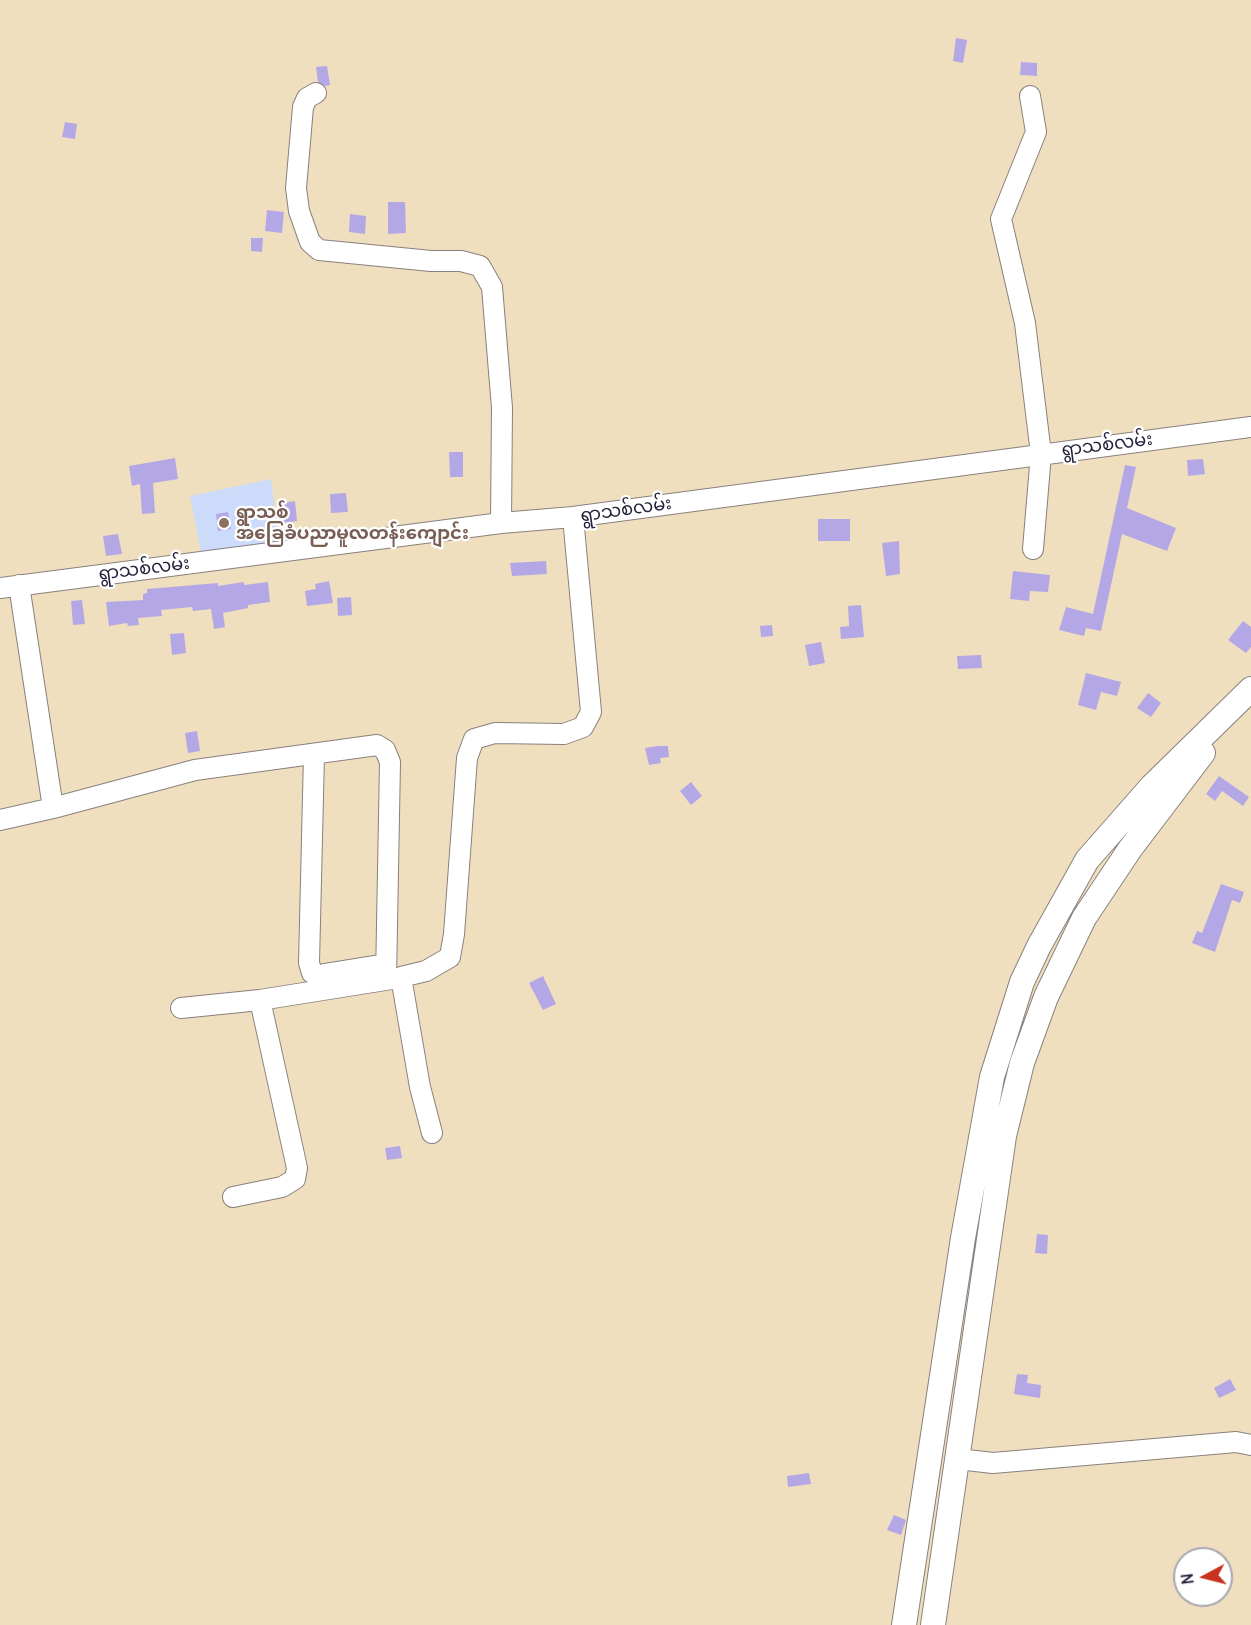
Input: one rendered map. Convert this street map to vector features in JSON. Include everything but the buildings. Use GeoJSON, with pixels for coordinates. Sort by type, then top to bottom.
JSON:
{"type":"FeatureCollection","features":[{"type":"Feature","properties":{"kind":"main road"},"geometry":{"type":"LineString","coordinates":[[933,1625],[1004,1136],[1022,1063],[1046,997],[1090,908],[1130,849],[1251,690]]}},
{"type":"Feature","properties":{"kind":"main road"},"geometry":{"type":"LineString","coordinates":[[904,1625],[963,1239],[992,1077],[1023,982],[1039,946],[1087,860],[1152,786],[1251,690]]}},
{"type":"Feature","properties":{"kind":"street"},"geometry":{"type":"LineString","coordinates":[[316,93],[307,98],[303,106],[296,188],[299,212],[310,242],[320,250],[431,261],[460,261],[480,266],[492,287],[502,408],[501,523]]}},
{"type":"Feature","properties":{"kind":"street"},"geometry":{"type":"LineString","coordinates":[[1030,96],[1036,132],[1001,219],[1025,323],[1041,454],[1033,549]]}},
{"type":"Feature","properties":{"kind":"street","name":"ရွာသစ်လမ်း"},"geometry":{"type":"LineString","coordinates":[[9,586],[501,523],[573,517],[1251,427]]}},
{"type":"Feature","properties":{"kind":"street"},"geometry":{"type":"LineString","coordinates":[[181,1008],[260,1000],[391,974],[426,970],[450,957],[454,934],[467,758],[474,740],[495,733],[564,734],[583,727],[591,712],[573,517]]}},
{"type":"Feature","properties":{"kind":"street"},"geometry":{"type":"LineString","coordinates":[[9,586],[53,808]]}},
{"type":"Feature","properties":{"kind":"street"},"geometry":{"type":"LineString","coordinates":[[0,820],[195,770],[377,745],[385,750],[390,762],[391,974],[432,1133]]}},
{"type":"Feature","properties":{"kind":"street"},"geometry":{"type":"LineString","coordinates":[[314,755],[309,963],[312,973],[318,975],[391,974]]}},
{"type":"Feature","properties":{"kind":"street"},"geometry":{"type":"LineString","coordinates":[[233,1197],[282,1188],[295,1179],[297,1168],[260,1000]]}},
{"type":"Feature","properties":{"kind":"street"},"geometry":{"type":"LineString","coordinates":[[958,1459],[993,1463],[1236,1442],[1251,1445]]}},
{"type":"Feature","properties":{"kind":"shaded area"},"geometry":{"type":"Polygon","coordinates":[[[271,479],[279,546],[202,557],[190,496],[271,479]]]}},
{"type":"Feature","properties":{"kind":"place","name":"ရွာသစ် အခြေခံပညာမူလတန်းကျောင်း"},"geometry":{"type":"Point","coordinates":[224,523]}}]}
